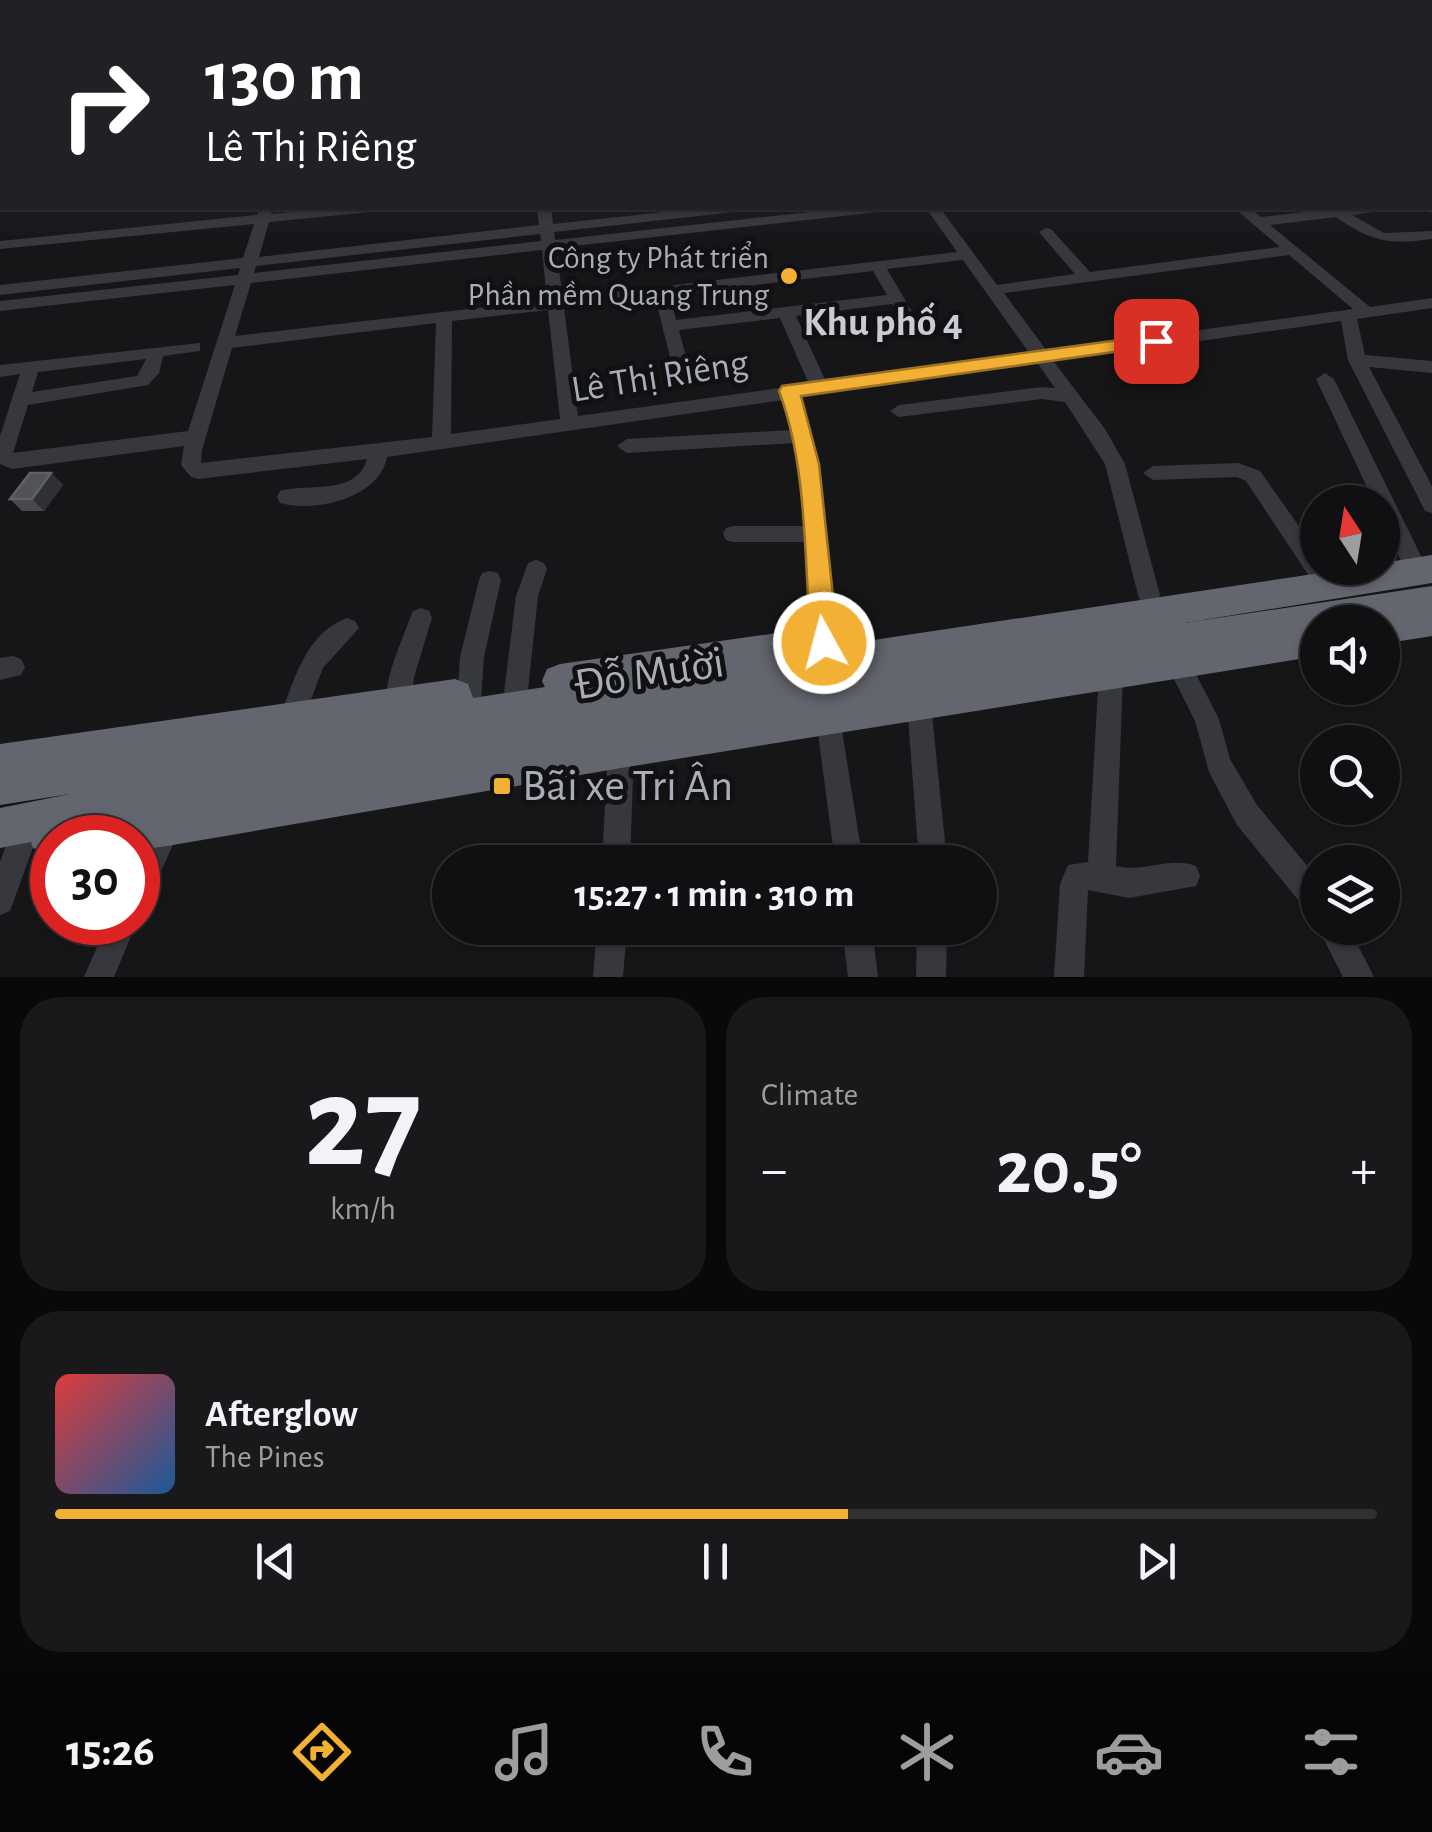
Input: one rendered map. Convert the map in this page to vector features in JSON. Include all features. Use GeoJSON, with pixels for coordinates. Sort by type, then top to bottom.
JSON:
{"type":"FeatureCollection","features":[{"type":"Feature","properties":{"kind":"highway","name":"Đỗ Mười"},"geometry":{"type":"LineString","coordinates":[[0,785],[398,715],[1414,560]]}},
{"type":"Feature","properties":{"kind":"highway","name":"Đỗ Mười"},"geometry":{"type":"LineString","coordinates":[[515,698],[824,643],[1300,573]]}},
{"type":"Feature","properties":{"kind":"highway","name":"Đỗ Mười"},"geometry":{"type":"LineString","coordinates":[[8,832],[122,832],[173,811],[1432,600]]}},
{"type":"Feature","properties":{"kind":"highway"},"geometry":{"type":"LineString","coordinates":[[1400,626],[1432,621]]}},
{"type":"Feature","properties":{"kind":"highway","name":"Đỗ Mười"},"geometry":{"type":"LineString","coordinates":[[173,811],[621,749],[1300,643]]}},
{"type":"Feature","properties":{"kind":"highway","name":"Đỗ Mười"},"geometry":{"type":"LineString","coordinates":[[0,763],[290,720],[398,715]]}},
{"type":"Feature","properties":{"kind":"street"},"geometry":{"type":"LineString","coordinates":[[169,229],[177,210]]}},
{"type":"Feature","properties":{"kind":"street"},"geometry":{"type":"LineString","coordinates":[[0,245],[169,229],[265,213],[328,210]]}},
{"type":"Feature","properties":{"kind":"street"},"geometry":{"type":"LineString","coordinates":[[544,210],[570,424]]}},
{"type":"Feature","properties":{"kind":"street"},"geometry":{"type":"LineString","coordinates":[[548,236],[721,210]]}},
{"type":"Feature","properties":{"kind":"street"},"geometry":{"type":"LineString","coordinates":[[0,306],[248,270],[548,236],[854,210]]}},
{"type":"Feature","properties":{"kind":"street"},"geometry":{"type":"LineString","coordinates":[[934,210],[1115,464],[1148,595]]}},
{"type":"Feature","properties":{"kind":"street"},"geometry":{"type":"LineString","coordinates":[[1244,210],[1293,250],[1357,313],[1357,360],[1432,504]]}},
{"type":"Feature","properties":{"kind":"street"},"geometry":{"type":"LineString","coordinates":[[1259,222],[1356,210]]}},
{"type":"Feature","properties":{"kind":"street"},"geometry":{"type":"LineString","coordinates":[[1338,212],[1376,237],[1390,241],[1432,235]]}},
{"type":"Feature","properties":{"kind":"street"},"geometry":{"type":"LineString","coordinates":[[31,368],[3,456],[12,462],[196,437],[265,213]]}},
{"type":"Feature","properties":{"kind":"street"},"geometry":{"type":"LineString","coordinates":[[1046,232],[1086,278]]}},
{"type":"Feature","properties":{"kind":"street"},"geometry":{"type":"LineString","coordinates":[[1376,237],[1376,242],[1391,253]]}},
{"type":"Feature","properties":{"kind":"street"},"geometry":{"type":"LineString","coordinates":[[993,290],[1293,250]]}},
{"type":"Feature","properties":{"kind":"street"},"geometry":{"type":"LineString","coordinates":[[225,343],[968,255]]}},
{"type":"Feature","properties":{"kind":"street"},"geometry":{"type":"LineString","coordinates":[[877,265],[910,322]]}},
{"type":"Feature","properties":{"kind":"street"},"geometry":{"type":"LineString","coordinates":[[0,290],[248,270]]}},
{"type":"Feature","properties":{"kind":"street"},"geometry":{"type":"LineString","coordinates":[[662,290],[677,356]]}},
{"type":"Feature","properties":{"kind":"street"},"geometry":{"type":"LineString","coordinates":[[670,326],[897,299]]}},
{"type":"Feature","properties":{"kind":"street","name":"Lê Thị Riêng"},"geometry":{"type":"LineString","coordinates":[[196,437],[190,459],[194,471],[213,473],[1432,303]]}},
{"type":"Feature","properties":{"kind":"street"},"geometry":{"type":"LineString","coordinates":[[786,312],[819,387]]}},
{"type":"Feature","properties":{"kind":"street"},"geometry":{"type":"LineString","coordinates":[[441,442],[444,316]]}},
{"type":"Feature","properties":{"kind":"street"},"geometry":{"type":"LineString","coordinates":[[0,371],[194,347]]}},
{"type":"Feature","properties":{"kind":"street"},"geometry":{"type":"LineString","coordinates":[[20,400],[142,380],[150,374],[156,352]]}},
{"type":"Feature","properties":{"kind":"street"},"geometry":{"type":"LineString","coordinates":[[1357,360],[1432,367]]}},
{"type":"Feature","properties":{"kind":"street"},"geometry":{"type":"LineString","coordinates":[[1325,379],[1414,560]]}},
{"type":"Feature","properties":{"kind":"street"},"geometry":{"type":"LineString","coordinates":[[789,391],[804,436],[824,643]]}},
{"type":"Feature","properties":{"kind":"street"},"geometry":{"type":"LineString","coordinates":[[899,411],[1042,393],[1069,396]]}},
{"type":"Feature","properties":{"kind":"street"},"geometry":{"type":"LineString","coordinates":[[627,446],[804,436]]}},
{"type":"Feature","properties":{"kind":"street"},"geometry":{"type":"LineString","coordinates":[[287,497],[350,490],[368,479],[378,466],[378,451]]}},
{"type":"Feature","properties":{"kind":"street"},"geometry":{"type":"LineString","coordinates":[[1154,473],[1238,470],[1253,476],[1300,536]]}},
{"type":"Feature","properties":{"kind":"street"},"geometry":{"type":"LineString","coordinates":[[733,534],[813,534]]}},
{"type":"Feature","properties":{"kind":"street"},"geometry":{"type":"LineString","coordinates":[[515,698],[527,596],[536,569]]}},
{"type":"Feature","properties":{"kind":"street"},"geometry":{"type":"LineString","coordinates":[[470,704],[472,657],[490,580]]}},
{"type":"Feature","properties":{"kind":"street"},"geometry":{"type":"LineString","coordinates":[[398,715],[402,677],[422,618]]}},
{"type":"Feature","properties":{"kind":"street"},"geometry":{"type":"LineString","coordinates":[[290,720],[314,661],[347,628]]}},
{"type":"Feature","properties":{"kind":"street"},"geometry":{"type":"LineString","coordinates":[[1178,663],[1207,719],[1218,762],[1247,815],[1300,880]]}},
{"type":"Feature","properties":{"kind":"street"},"geometry":{"type":"LineString","coordinates":[[1101,877],[1110,674]]}},
{"type":"Feature","properties":{"kind":"street"},"geometry":{"type":"LineString","coordinates":[[919,704],[931,845]]}},
{"type":"Feature","properties":{"kind":"street"},"geometry":{"type":"LineString","coordinates":[[828,718],[847,845]]}},
{"type":"Feature","properties":{"kind":"street"},"geometry":{"type":"LineString","coordinates":[[617,845],[621,749]]}},
{"type":"Feature","properties":{"kind":"street"},"geometry":{"type":"LineString","coordinates":[[160,840],[173,811]]}},
{"type":"Feature","properties":{"kind":"street"},"geometry":{"type":"LineString","coordinates":[[0,901],[8,832]]}},
{"type":"Feature","properties":{"kind":"street"},"geometry":{"type":"LineString","coordinates":[[1070,977],[1074,884],[1078,875],[1129,884],[1186,876]]}},
{"type":"Feature","properties":{"kind":"street"},"geometry":{"type":"LineString","coordinates":[[100,977],[113,945]]}},
{"type":"Feature","properties":{"kind":"street"},"geometry":{"type":"LineString","coordinates":[[608,977],[611,945]]}},
{"type":"Feature","properties":{"kind":"street"},"geometry":{"type":"LineString","coordinates":[[859,945],[863,977]]}},
{"type":"Feature","properties":{"kind":"street"},"geometry":{"type":"LineString","coordinates":[[931,977],[932,945]]}},
{"type":"Feature","properties":{"kind":"street"},"geometry":{"type":"LineString","coordinates":[[1342,945],[1359,977]]}},
{"type":"Feature","properties":{"kind":"building"},"geometry":{"type":"Polygon","coordinates":[[[30,473],[51,473],[32,499],[10,499],[30,473]]]}},
{"type":"Feature","properties":{"kind":"place","name":"Công ty Phát triển Phần mềm Quang Trung"},"geometry":{"type":"Point","coordinates":[789,276]}},
{"type":"Feature","properties":{"kind":"place","name":"Bãi xe Tri Ân"},"geometry":{"type":"Point","coordinates":[502,786]}},
{"type":"Feature","properties":{"kind":"district","name":"Khu phố 4"},"geometry":{"type":"Point","coordinates":[883,323]}},
{"type":"Feature","properties":{"kind":"route"},"geometry":{"type":"LineString","coordinates":[[824,643],[808,464],[804,436],[789,391],[1156,341]]}}]}
